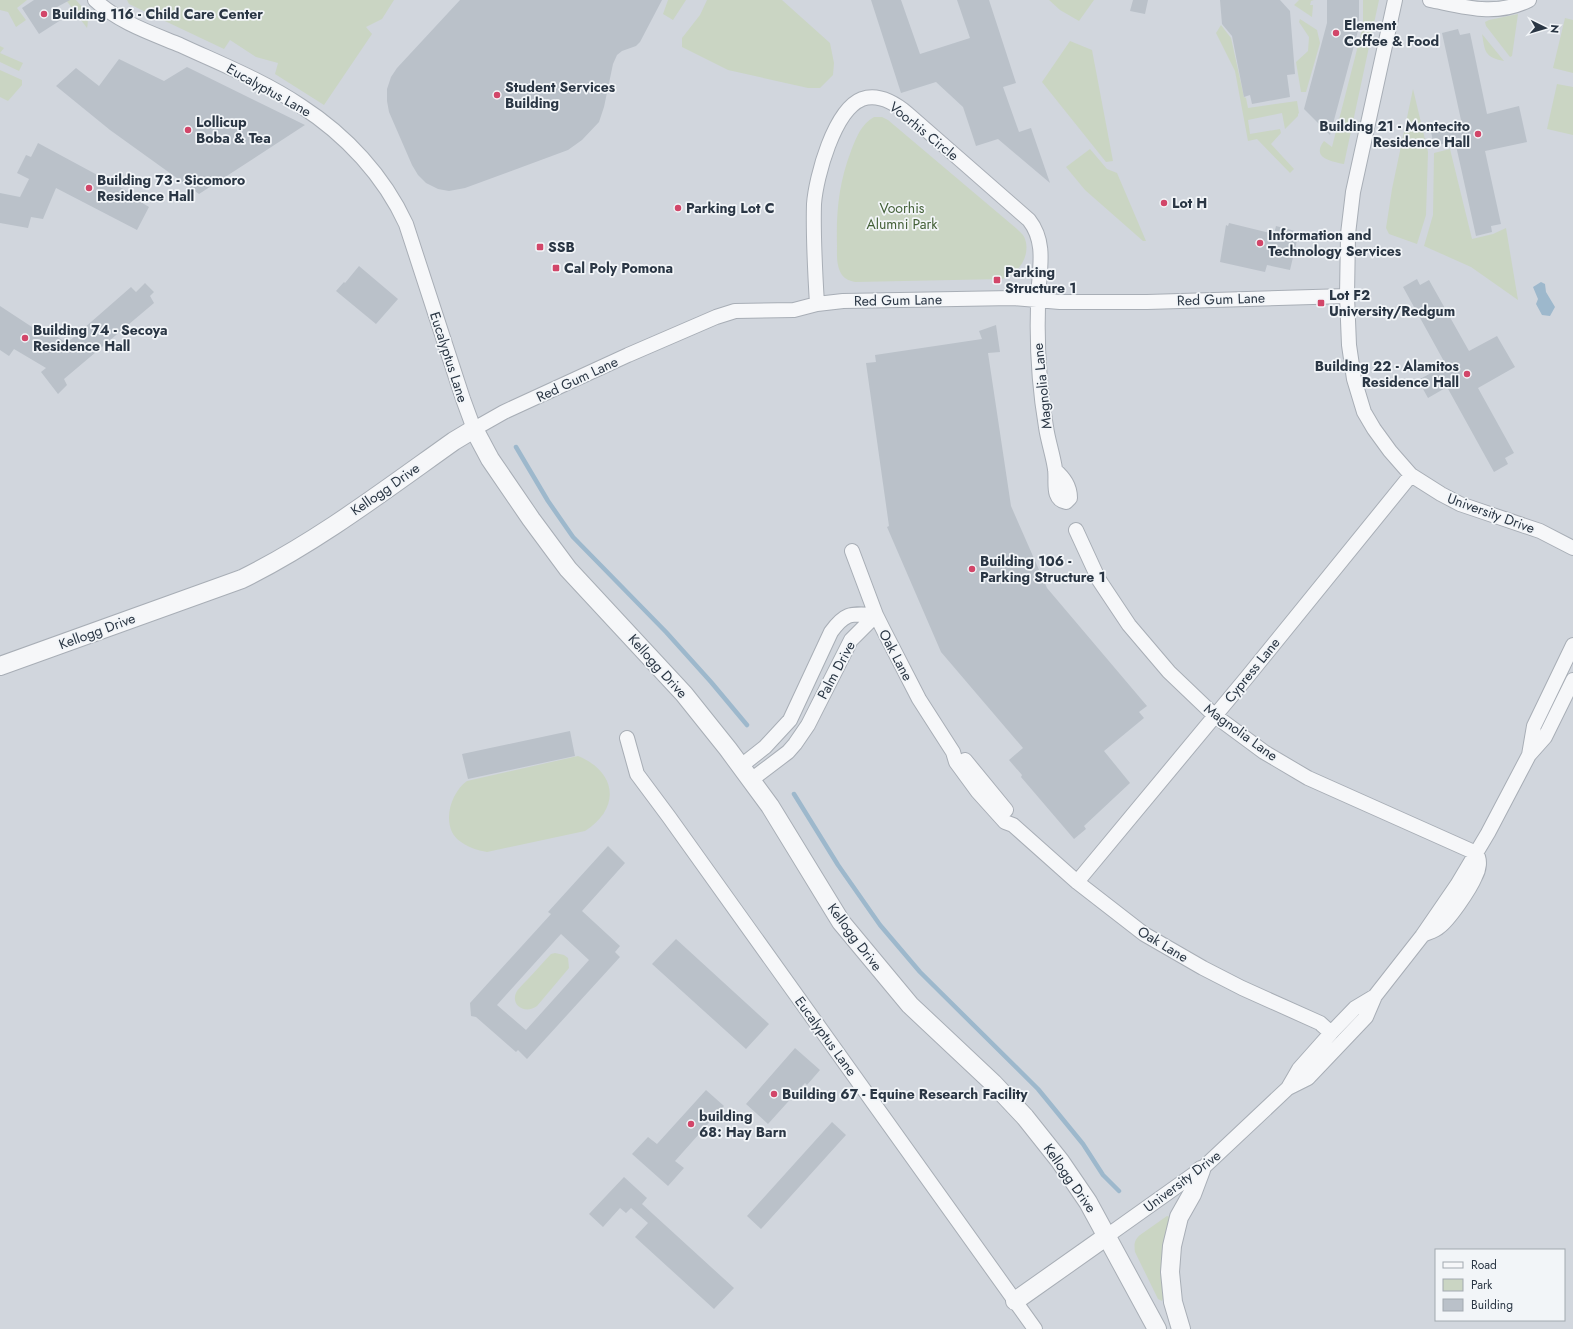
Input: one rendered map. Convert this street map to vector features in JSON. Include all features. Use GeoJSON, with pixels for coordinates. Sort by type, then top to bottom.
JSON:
{"type":"FeatureCollection","features":[{"type":"Feature","properties":{"kind":"street","name":"Eucalyptus Lane"},"geometry":{"type":"LineString","coordinates":[[95,0],[118,18],[235,71],[288,98],[324,122],[366,163],[393,197],[406,224],[474,429]]}},
{"type":"Feature","properties":{"kind":"street","name":"University Drive"},"geometry":{"type":"LineString","coordinates":[[1394,0],[1353,192],[1348,234],[1349,345],[1354,379],[1364,412],[1378,434],[1411,475],[1460,504],[1540,531],[1571,549]]}},
{"type":"Feature","properties":{"kind":"street"},"geometry":{"type":"LineString","coordinates":[[1430,0],[1476,10],[1494,10],[1511,7],[1528,0]]}},
{"type":"Feature","properties":{"kind":"street","name":"Voorhis Circle"},"geometry":{"type":"LineString","coordinates":[[817,304],[814,249],[814,203],[821,166],[835,130],[841,119],[853,105],[860,100],[868,98],[884,99],[898,105],[1028,220],[1035,228],[1040,246],[1038,300]]}},
{"type":"Feature","properties":{"kind":"street","name":"Red Gum Lane"},"geometry":{"type":"LineString","coordinates":[[474,429],[504,412],[628,355],[716,317],[735,311],[794,310],[817,304],[843,301],[1013,298],[1060,302],[1147,302],[1348,296]]}},
{"type":"Feature","properties":{"kind":"street","name":"Magnolia Lane"},"geometry":{"type":"LineString","coordinates":[[1038,300],[1038,375],[1046,428],[1055,470]]}},
{"type":"Feature","properties":{"kind":"street","name":"Kellogg Drive"},"geometry":{"type":"LineString","coordinates":[[0,666],[242,579],[304,546],[454,441],[474,429],[494,465],[568,569],[684,694],[746,773],[770,806],[841,922],[910,1005],[993,1083],[1025,1117],[1060,1161],[1088,1202],[1108,1236],[1157,1329]]}},
{"type":"Feature","properties":{"kind":"street","name":"Cypress Lane"},"geometry":{"type":"LineString","coordinates":[[1076,882],[1248,676],[1411,475]]}},
{"type":"Feature","properties":{"kind":"street","name":"Magnolia Lane"},"geometry":{"type":"LineString","coordinates":[[1076,530],[1099,580],[1129,625],[1169,672],[1214,715],[1264,752],[1308,778],[1476,853]]}},
{"type":"Feature","properties":{"kind":"street","name":"Oak Lane"},"geometry":{"type":"LineString","coordinates":[[852,551],[876,616],[919,699],[953,752],[963,758],[986,785],[1009,815],[1013,825],[1076,882],[1144,934],[1209,971],[1320,1023],[1331,1033]]}},
{"type":"Feature","properties":{"kind":"street","name":"Palm Drive"},"geometry":{"type":"LineString","coordinates":[[746,773],[765,747],[790,720],[831,632],[838,621],[851,614],[876,616]]}},
{"type":"Feature","properties":{"kind":"street","name":"Palm Drive"},"geometry":{"type":"LineString","coordinates":[[746,773],[788,752],[795,744],[808,725],[850,640],[876,616]]}},
{"type":"Feature","properties":{"kind":"street"},"geometry":{"type":"LineString","coordinates":[[1529,755],[1534,726],[1573,645]]}},
{"type":"Feature","properties":{"kind":"street"},"geometry":{"type":"LineString","coordinates":[[1476,853],[1529,755],[1545,737],[1573,680]]}},
{"type":"Feature","properties":{"kind":"street","name":"Eucalyptus Lane"},"geometry":{"type":"LineString","coordinates":[[627,738],[636,774],[669,817],[1035,1329]]}},
{"type":"Feature","properties":{"kind":"street","name":"University Drive"},"geometry":{"type":"LineString","coordinates":[[1288,1088],[1308,1078],[1366,1017],[1375,996],[1422,936],[1439,928],[1452,913],[1475,878],[1479,857],[1476,853]]}},
{"type":"Feature","properties":{"kind":"street","name":"University Drive"},"geometry":{"type":"LineString","coordinates":[[1108,1236],[1201,1170],[1288,1088],[1299,1069],[1355,1008],[1375,996]]}},
{"type":"Feature","properties":{"kind":"street"},"geometry":{"type":"LineString","coordinates":[[1181,1329],[1173,1302],[1171,1287],[1170,1272],[1172,1246],[1179,1217],[1192,1194],[1201,1170]]}},
{"type":"Feature","properties":{"kind":"street"},"geometry":{"type":"LineString","coordinates":[[1016,1301],[1108,1236]]}},
{"type":"Feature","properties":{"kind":"shaded area"},"geometry":{"type":"Polygon","coordinates":[[[0,0],[1573,0],[1573,1329],[0,1329],[0,0]]]}},
{"type":"Feature","properties":{"kind":"green space"},"geometry":{"type":"Polygon","coordinates":[[[0,0],[27,0],[17,8],[26,20],[16,27],[8,12],[0,10],[0,0]]]}},
{"type":"Feature","properties":{"kind":"green space"},"geometry":{"type":"Polygon","coordinates":[[[66,0],[76,0],[82,6],[88,19],[87,28],[66,0]]]}},
{"type":"Feature","properties":{"kind":"green space"},"geometry":{"type":"Polygon","coordinates":[[[127,0],[394,0],[382,19],[366,27],[372,34],[324,105],[275,74],[278,63],[256,57],[230,40],[224,49],[129,4],[127,0]]]}},
{"type":"Feature","properties":{"kind":"green space"},"geometry":{"type":"Polygon","coordinates":[[[668,0],[686,0],[673,20],[663,14],[668,0]]]}},
{"type":"Feature","properties":{"kind":"green space"},"geometry":{"type":"Polygon","coordinates":[[[707,0],[782,0],[830,43],[834,63],[833,75],[820,88],[808,88],[728,70],[682,47],[682,38],[700,15],[707,0]]]}},
{"type":"Feature","properties":{"kind":"green space"},"geometry":{"type":"Polygon","coordinates":[[[1049,0],[1094,0],[1079,21],[1060,10],[1049,0]]]}},
{"type":"Feature","properties":{"kind":"green space"},"geometry":{"type":"Polygon","coordinates":[[[1299,0],[1314,0],[1311,1],[1310,5],[1313,5],[1312,17],[1294,5],[1299,0]]]}},
{"type":"Feature","properties":{"kind":"green space"},"geometry":{"type":"Polygon","coordinates":[[[1363,0],[1379,0],[1344,164],[1324,158],[1320,151],[1324,141],[1332,147],[1363,26],[1363,0]]]}},
{"type":"Feature","properties":{"kind":"green space"},"geometry":{"type":"Polygon","coordinates":[[[1518,14],[1512,56],[1510,57],[1486,26],[1485,22],[1518,14]]]}},
{"type":"Feature","properties":{"kind":"green space"},"geometry":{"type":"Polygon","coordinates":[[[1565,18],[1573,20],[1573,73],[1553,68],[1565,18]]]}},
{"type":"Feature","properties":{"kind":"green space"},"geometry":{"type":"Polygon","coordinates":[[[1300,19],[1317,30],[1320,43],[1306,92],[1301,92],[1296,62],[1308,51],[1309,37],[1299,22],[1300,19]]]}},
{"type":"Feature","properties":{"kind":"green space"},"geometry":{"type":"Polygon","coordinates":[[[1221,25],[1231,38],[1244,97],[1246,98],[1248,108],[1297,101],[1298,116],[1285,129],[1282,113],[1248,120],[1250,134],[1280,129],[1281,133],[1271,144],[1294,169],[1290,173],[1257,139],[1248,141],[1235,71],[1216,33],[1221,25]]]}},
{"type":"Feature","properties":{"kind":"green space"},"geometry":{"type":"Polygon","coordinates":[[[1482,34],[1504,61],[1489,55],[1485,49],[1482,34]]]}},
{"type":"Feature","properties":{"kind":"green space"},"geometry":{"type":"Polygon","coordinates":[[[1070,41],[1092,50],[1113,161],[1106,162],[1042,82],[1070,41]]]}},
{"type":"Feature","properties":{"kind":"green space"},"geometry":{"type":"Polygon","coordinates":[[[0,46],[4,48],[0,53],[0,46]]]}},
{"type":"Feature","properties":{"kind":"green space"},"geometry":{"type":"Polygon","coordinates":[[[0,53],[23,63],[19,71],[0,62],[0,53]]]}},
{"type":"Feature","properties":{"kind":"green space"},"geometry":{"type":"Polygon","coordinates":[[[0,70],[22,80],[22,85],[8,101],[0,97],[0,70]]]}},
{"type":"Feature","properties":{"kind":"green space"},"geometry":{"type":"Polygon","coordinates":[[[1557,84],[1573,87],[1573,135],[1547,129],[1557,84]]]}},
{"type":"Feature","properties":{"kind":"green space"},"geometry":{"type":"Polygon","coordinates":[[[1413,89],[1428,152],[1426,215],[1417,244],[1389,234],[1386,228],[1392,189],[1413,89]]]}},
{"type":"Feature","properties":{"kind":"green space","name":"Voorhis Alumni Park"},"geometry":{"type":"Polygon","coordinates":[[[874,117],[882,117],[888,120],[1024,236],[1026,245],[1025,258],[1018,269],[1008,277],[1002,279],[855,282],[848,280],[843,276],[839,268],[837,256],[837,221],[841,186],[847,163],[857,136],[862,127],[874,117]]]}},
{"type":"Feature","properties":{"kind":"green space"},"geometry":{"type":"Polygon","coordinates":[[[1090,149],[1107,169],[1117,173],[1146,241],[1143,241],[1085,190],[1066,167],[1090,149]]]}},
{"type":"Feature","properties":{"kind":"green space"},"geometry":{"type":"Polygon","coordinates":[[[1450,149],[1472,239],[1493,234],[1506,228],[1518,300],[1471,267],[1424,246],[1433,215],[1434,153],[1450,149]]]}},
{"type":"Feature","properties":{"kind":"green space"},"geometry":{"type":"Polygon","coordinates":[[[578,756],[591,763],[601,771],[607,781],[610,791],[609,801],[605,812],[597,822],[585,831],[487,852],[477,850],[463,843],[458,840],[452,832],[449,818],[451,804],[462,785],[467,781],[578,756]]]}},
{"type":"Feature","properties":{"kind":"green space"},"geometry":{"type":"Polygon","coordinates":[[[555,953],[564,955],[568,958],[569,968],[537,1006],[532,1009],[523,1009],[515,1001],[517,991],[551,954],[555,953]]]}},
{"type":"Feature","properties":{"kind":"green space"},"geometry":{"type":"Polygon","coordinates":[[[1167,1216],[1170,1217],[1162,1259],[1161,1273],[1164,1295],[1162,1301],[1158,1299],[1135,1252],[1135,1245],[1140,1235],[1167,1216]]]}},
{"type":"Feature","properties":{"kind":"water"},"geometry":{"type":"Polygon","coordinates":[[[1541,282],[1545,284],[1546,292],[1555,307],[1550,316],[1542,315],[1536,304],[1538,299],[1533,287],[1541,282]]]}},
{"type":"Feature","properties":{"kind":"building","name":"Building 116 - Child Care Center"},"geometry":{"type":"Polygon","coordinates":[[[34,0],[70,0],[57,7],[64,18],[39,34],[22,8],[34,0]]]}},
{"type":"Feature","properties":{"kind":"building","name":"Student Services Building"},"geometry":{"type":"Polygon","coordinates":[[[460,0],[662,0],[640,42],[636,46],[622,51],[617,55],[613,64],[604,107],[599,122],[582,140],[568,150],[465,188],[449,191],[438,189],[426,183],[418,175],[412,165],[389,112],[387,89],[391,77],[397,68],[460,0]]]}},
{"type":"Feature","properties":{"kind":"building"},"geometry":{"type":"Polygon","coordinates":[[[871,0],[901,0],[920,54],[970,38],[957,0],[989,0],[1016,83],[1003,87],[1019,132],[1031,128],[1050,183],[998,139],[976,146],[963,107],[936,82],[901,93],[871,0]]]}},
{"type":"Feature","properties":{"kind":"building"},"geometry":{"type":"Polygon","coordinates":[[[1133,0],[1148,0],[1145,14],[1130,11],[1133,0]]]}},
{"type":"Feature","properties":{"kind":"building"},"geometry":{"type":"Polygon","coordinates":[[[1220,0],[1280,0],[1290,11],[1295,74],[1287,75],[1290,97],[1252,104],[1250,95],[1244,97],[1232,36],[1222,24],[1220,0]]]}},
{"type":"Feature","properties":{"kind":"building"},"geometry":{"type":"Polygon","coordinates":[[[1327,0],[1359,0],[1359,27],[1330,135],[1304,109],[1327,23],[1327,0]]]}},
{"type":"Feature","properties":{"kind":"building","name":"Building 21 - Montecito Residence Hall"},"geometry":{"type":"Polygon","coordinates":[[[1458,29],[1460,35],[1470,33],[1487,114],[1519,106],[1527,142],[1485,151],[1501,224],[1491,226],[1492,232],[1476,236],[1455,141],[1434,146],[1430,127],[1461,120],[1442,33],[1458,29]]]}},
{"type":"Feature","properties":{"kind":"building"},"geometry":{"type":"Polygon","coordinates":[[[119,59],[164,81],[187,67],[305,125],[199,194],[110,130],[56,86],[76,68],[99,86],[119,59]]]}},
{"type":"Feature","properties":{"kind":"building","name":"Building 73 - Sicomoro Residence Hall"},"geometry":{"type":"Polygon","coordinates":[[[38,143],[140,198],[139,201],[149,207],[137,230],[56,188],[43,219],[31,217],[28,228],[0,223],[0,193],[20,197],[29,179],[17,173],[26,155],[31,157],[38,143]]]}},
{"type":"Feature","properties":{"kind":"building","name":"Information and Technology Services"},"geometry":{"type":"Polygon","coordinates":[[[1229,223],[1274,234],[1276,226],[1299,232],[1290,270],[1267,265],[1265,272],[1220,262],[1226,225],[1228,226],[1229,223]]]}},
{"type":"Feature","properties":{"kind":"building"},"geometry":{"type":"Polygon","coordinates":[[[359,266],[398,299],[376,324],[336,291],[344,282],[345,283],[359,266]]]}},
{"type":"Feature","properties":{"kind":"building","name":"Building 22 - Alamitos Residence Hall"},"geometry":{"type":"Polygon","coordinates":[[[1417,279],[1420,285],[1429,280],[1469,351],[1497,336],[1515,367],[1478,388],[1514,453],[1505,458],[1508,464],[1494,472],[1447,387],[1428,398],[1418,380],[1446,365],[1403,287],[1417,279]]]}},
{"type":"Feature","properties":{"kind":"building","name":"Building 74 - Secoya Residence Hall"},"geometry":{"type":"Polygon","coordinates":[[[145,283],[154,292],[150,296],[154,303],[64,379],[67,385],[58,394],[41,372],[46,368],[14,349],[9,356],[0,350],[0,306],[32,327],[35,323],[67,343],[131,287],[136,292],[145,283]]]}},
{"type":"Feature","properties":{"kind":"building","name":"Building 106 - Parking Structure 1"},"geometry":{"type":"Polygon","coordinates":[[[996,325],[1000,352],[988,353],[1011,506],[1047,588],[1147,706],[1139,712],[1144,718],[1104,751],[1130,783],[1084,826],[1086,829],[1074,839],[1021,777],[1022,775],[1009,760],[1023,748],[941,652],[887,527],[889,526],[866,363],[876,362],[875,355],[982,339],[979,331],[996,325]]]}},
{"type":"Feature","properties":{"kind":"building"},"geometry":{"type":"Polygon","coordinates":[[[570,731],[575,756],[468,779],[462,754],[570,731]]]}},
{"type":"Feature","properties":{"kind":"building"},"geometry":{"type":"Polygon","coordinates":[[[608,846],[625,863],[582,911],[620,946],[615,952],[620,957],[527,1059],[518,1050],[516,1052],[476,1017],[471,1016],[470,1003],[551,914],[548,912],[608,846]],[[561,934],[497,1005],[526,1030],[589,960],[561,934]]]}},
{"type":"Feature","properties":{"kind":"building"},"geometry":{"type":"Polygon","coordinates":[[[676,939],[769,1024],[746,1049],[652,964],[676,939]]]}},
{"type":"Feature","properties":{"kind":"building","name":"Building 67 - Equine Research Facility"},"geometry":{"type":"Polygon","coordinates":[[[795,1048],[820,1070],[807,1085],[805,1083],[768,1124],[746,1104],[795,1048]]]}},
{"type":"Feature","properties":{"kind":"building"},"geometry":{"type":"Polygon","coordinates":[[[706,1090],[724,1106],[675,1161],[684,1168],[668,1186],[632,1154],[648,1137],[657,1144],[706,1090]]]}},
{"type":"Feature","properties":{"kind":"building"},"geometry":{"type":"Polygon","coordinates":[[[832,1122],[846,1135],[761,1229],[747,1216],[832,1122]]]}},
{"type":"Feature","properties":{"kind":"building"},"geometry":{"type":"Polygon","coordinates":[[[624,1177],[647,1198],[642,1204],[734,1288],[714,1309],[635,1237],[648,1223],[631,1208],[626,1213],[620,1208],[603,1227],[589,1214],[624,1177]]]}},
{"type":"Feature","properties":{"kind":"waterway"},"geometry":{"type":"LineString","coordinates":[[516,447],[548,501],[573,537],[666,632],[747,725]]}},
{"type":"Feature","properties":{"kind":"waterway"},"geometry":{"type":"LineString","coordinates":[[794,794],[838,865],[880,925],[920,972],[1038,1089],[1083,1144],[1103,1175],[1119,1191]]}},
{"type":"Feature","properties":{"kind":"place","name":"Building 116 - Child Care Center"},"geometry":{"type":"Point","coordinates":[44,14]}},
{"type":"Feature","properties":{"kind":"place","name":"Element Coffee & Food"},"geometry":{"type":"Point","coordinates":[1336,33]}},
{"type":"Feature","properties":{"kind":"place","name":"Student Services Building"},"geometry":{"type":"Point","coordinates":[497,95]}},
{"type":"Feature","properties":{"kind":"place","name":"Lollicup Boba & Tea"},"geometry":{"type":"Point","coordinates":[188,130]}},
{"type":"Feature","properties":{"kind":"place","name":"Building 21 - Montecito Residence Hall"},"geometry":{"type":"Point","coordinates":[1478,134]}},
{"type":"Feature","properties":{"kind":"place","name":"Building 73 - Sicomoro Residence Hall"},"geometry":{"type":"Point","coordinates":[89,188]}},
{"type":"Feature","properties":{"kind":"place","name":"Lot H"},"geometry":{"type":"Point","coordinates":[1164,203]}},
{"type":"Feature","properties":{"kind":"place","name":"Parking Lot C"},"geometry":{"type":"Point","coordinates":[678,208]}},
{"type":"Feature","properties":{"kind":"place","name":"Information and Technology Services"},"geometry":{"type":"Point","coordinates":[1260,243]}},
{"type":"Feature","properties":{"kind":"place","name":"SSB"},"geometry":{"type":"Point","coordinates":[540,247]}},
{"type":"Feature","properties":{"kind":"place","name":"Cal Poly Pomona"},"geometry":{"type":"Point","coordinates":[556,268]}},
{"type":"Feature","properties":{"kind":"place","name":"Parking Structure 1"},"geometry":{"type":"Point","coordinates":[997,280]}},
{"type":"Feature","properties":{"kind":"place","name":"Lot F2 University/Redgum"},"geometry":{"type":"Point","coordinates":[1321,303]}},
{"type":"Feature","properties":{"kind":"place","name":"Building 74 - Secoya Residence Hall"},"geometry":{"type":"Point","coordinates":[25,338]}},
{"type":"Feature","properties":{"kind":"place","name":"Building 22 - Alamitos Residence Hall"},"geometry":{"type":"Point","coordinates":[1467,374]}},
{"type":"Feature","properties":{"kind":"place","name":"Building 106 - Parking Structure 1"},"geometry":{"type":"Point","coordinates":[972,569]}},
{"type":"Feature","properties":{"kind":"place","name":"Building 67 - Equine Research Facility"},"geometry":{"type":"Point","coordinates":[774,1094]}},
{"type":"Feature","properties":{"kind":"place","name":"building 68: Hay Barn"},"geometry":{"type":"Point","coordinates":[691,1124]}}]}
